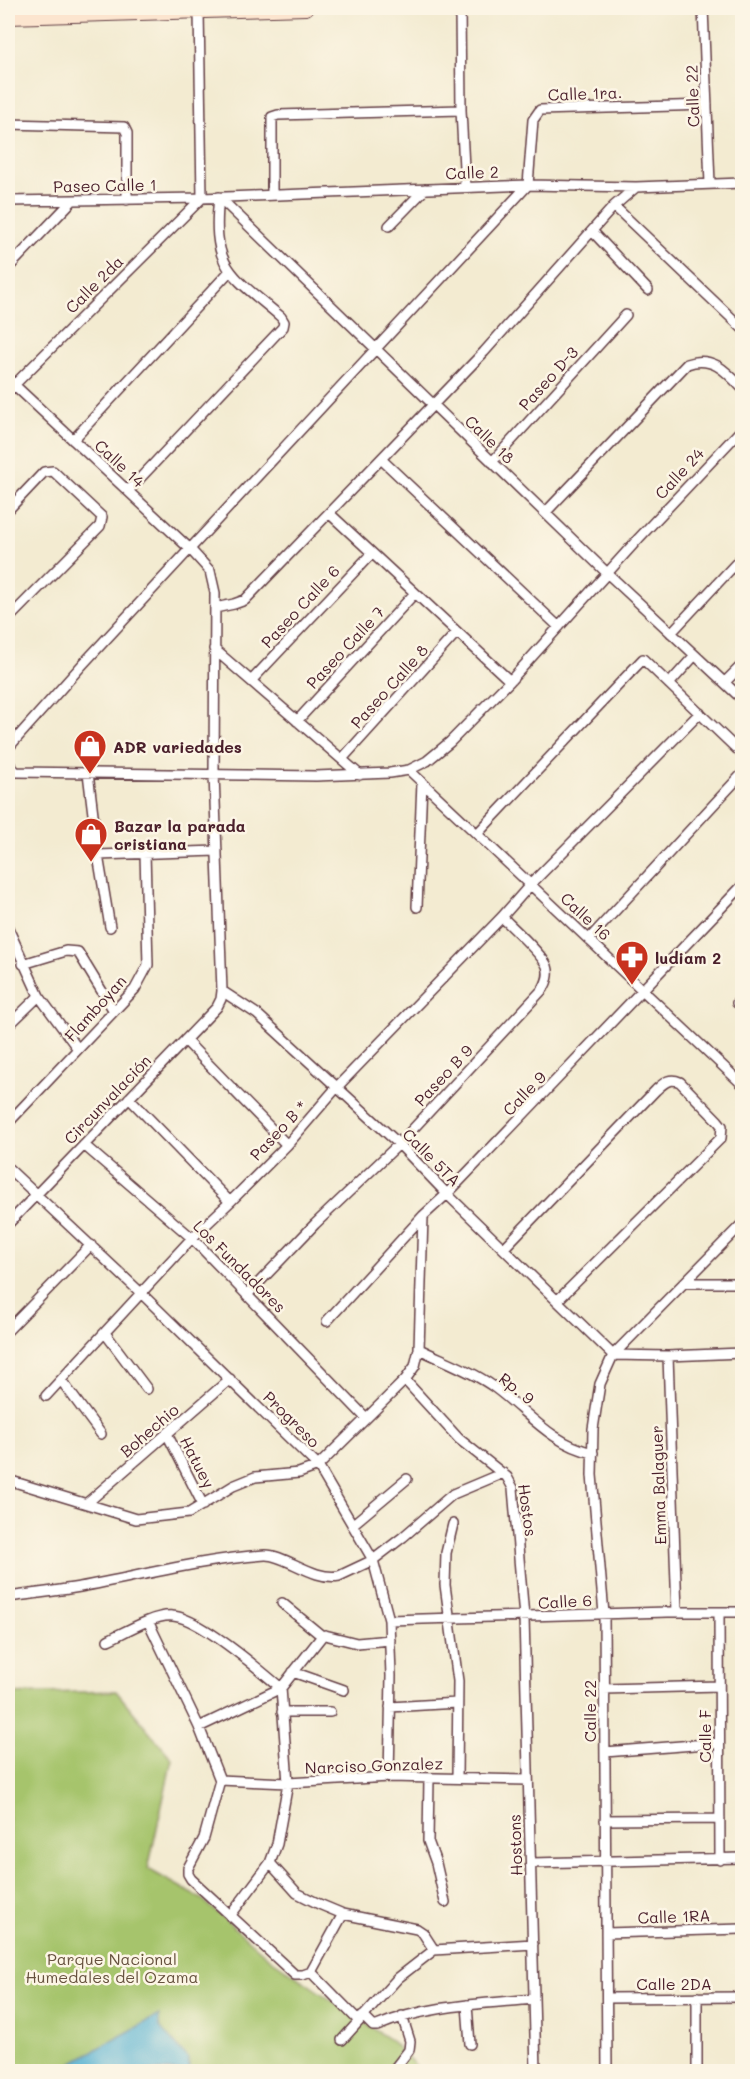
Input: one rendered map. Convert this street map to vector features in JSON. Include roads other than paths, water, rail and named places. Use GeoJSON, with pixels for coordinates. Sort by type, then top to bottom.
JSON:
{"type":"FeatureCollection","features":[{"type":"Feature","properties":{"kind":"main road"},"geometry":{"type":"LineString","coordinates":[[8,17],[306,8]]}},
{"type":"Feature","properties":{"kind":"street"},"geometry":{"type":"LineString","coordinates":[[460,8],[461,110],[465,187]]}},
{"type":"Feature","properties":{"kind":"street","name":"Calle 22"},"geometry":{"type":"LineString","coordinates":[[703,8],[710,184]]}},
{"type":"Feature","properties":{"kind":"street"},"geometry":{"type":"LineString","coordinates":[[199,11],[202,198]]}},
{"type":"Feature","properties":{"kind":"street","name":"Calle 1ra."},"geometry":{"type":"LineString","coordinates":[[528,185],[533,120],[540,110],[707,105]]}},
{"type":"Feature","properties":{"kind":"street"},"geometry":{"type":"LineString","coordinates":[[272,195],[272,117],[461,110]]}},
{"type":"Feature","properties":{"kind":"street"},"geometry":{"type":"LineString","coordinates":[[8,124],[124,127],[127,133],[127,200]]}},
{"type":"Feature","properties":{"kind":"street","name":"Calle 2"},"geometry":{"type":"LineString","coordinates":[[202,198],[528,185],[636,187],[742,183]]}},
{"type":"Feature","properties":{"kind":"street"},"geometry":{"type":"LineString","coordinates":[[8,748],[528,185]]}},
{"type":"Feature","properties":{"kind":"street"},"geometry":{"type":"LineString","coordinates":[[222,991],[214,774],[215,608],[245,600],[484,352],[614,206],[636,187]]}},
{"type":"Feature","properties":{"kind":"street"},"geometry":{"type":"LineString","coordinates":[[389,226],[425,189]]}},
{"type":"Feature","properties":{"kind":"street"},"geometry":{"type":"LineString","coordinates":[[128,491],[283,327],[284,322],[281,317],[229,272],[221,255],[216,225],[219,197]]}},
{"type":"Feature","properties":{"kind":"street","name":"Calle 18"},"geometry":{"type":"LineString","coordinates":[[219,197],[607,573],[742,699]]}},
{"type":"Feature","properties":{"kind":"street","name":"Paseo Calle 1"},"geometry":{"type":"LineString","coordinates":[[8,201],[202,198]]}},
{"type":"Feature","properties":{"kind":"street","name":"Calle 2da"},"geometry":{"type":"LineString","coordinates":[[10,385],[202,198]]}},
{"type":"Feature","properties":{"kind":"street"},"geometry":{"type":"LineString","coordinates":[[8,268],[72,201]]}},
{"type":"Feature","properties":{"kind":"street"},"geometry":{"type":"LineString","coordinates":[[614,206],[742,328]]}},
{"type":"Feature","properties":{"kind":"street"},"geometry":{"type":"LineString","coordinates":[[592,231],[648,290]]}},
{"type":"Feature","properties":{"kind":"street"},"geometry":{"type":"LineString","coordinates":[[74,440],[229,272]]}},
{"type":"Feature","properties":{"kind":"street","name":"Paseo D-3"},"geometry":{"type":"LineString","coordinates":[[492,462],[626,315]]}},
{"type":"Feature","properties":{"kind":"street"},"geometry":{"type":"LineString","coordinates":[[545,513],[687,364],[709,361],[720,366],[742,388]]}},
{"type":"Feature","properties":{"kind":"street","name":"Calle 14"},"geometry":{"type":"LineString","coordinates":[[10,385],[74,440],[190,549],[210,571],[214,582],[215,608]]}},
{"type":"Feature","properties":{"kind":"street","name":"Calle 24"},"geometry":{"type":"LineString","coordinates":[[409,770],[427,761],[450,742],[510,681],[639,538],[742,429]]}},
{"type":"Feature","properties":{"kind":"street"},"geometry":{"type":"LineString","coordinates":[[381,459],[559,627]]}},
{"type":"Feature","properties":{"kind":"street"},"geometry":{"type":"LineString","coordinates":[[8,510],[48,470],[53,471],[102,518],[103,522],[8,619]]}},
{"type":"Feature","properties":{"kind":"street"},"geometry":{"type":"LineString","coordinates":[[329,513],[510,681]]}},
{"type":"Feature","properties":{"kind":"street","name":"Paseo Calle 6"},"geometry":{"type":"LineString","coordinates":[[251,681],[372,553]]}},
{"type":"Feature","properties":{"kind":"street"},"geometry":{"type":"LineString","coordinates":[[671,633],[742,557]]}},
{"type":"Feature","properties":{"kind":"street","name":"Paseo Calle 7"},"geometry":{"type":"LineString","coordinates":[[297,721],[415,593]]}},
{"type":"Feature","properties":{"kind":"street","name":"Paseo Calle 8"},"geometry":{"type":"LineString","coordinates":[[342,759],[457,633]]}},
{"type":"Feature","properties":{"kind":"street"},"geometry":{"type":"LineString","coordinates":[[214,649],[360,775]]}},
{"type":"Feature","properties":{"kind":"street"},"geometry":{"type":"LineString","coordinates":[[669,684],[695,655]]}},
{"type":"Feature","properties":{"kind":"street"},"geometry":{"type":"LineString","coordinates":[[477,834],[644,659],[742,754]]}},
{"type":"Feature","properties":{"kind":"street"},"geometry":{"type":"LineString","coordinates":[[725,682],[742,665]]}},
{"type":"Feature","properties":{"kind":"street","name":"Paseo B *"},"geometry":{"type":"LineString","coordinates":[[46,1396],[192,1238],[287,1145],[337,1087],[699,713]]}},
{"type":"Feature","properties":{"kind":"street"},"geometry":{"type":"LineString","coordinates":[[10,767],[88,773],[214,774],[360,775],[409,770]]}},
{"type":"Feature","properties":{"kind":"street","name":"Calle 16"},"geometry":{"type":"LineString","coordinates":[[409,770],[742,1084]]}},
{"type":"Feature","properties":{"kind":"street"},"geometry":{"type":"LineString","coordinates":[[88,773],[110,927]]}},
{"type":"Feature","properties":{"kind":"street"},"geometry":{"type":"LineString","coordinates":[[589,939],[742,774]]}},
{"type":"Feature","properties":{"kind":"street"},"geometry":{"type":"LineString","coordinates":[[417,907],[422,782]]}},
{"type":"Feature","properties":{"kind":"street"},"geometry":{"type":"LineString","coordinates":[[98,855],[217,851]]}},
{"type":"Feature","properties":{"kind":"street","name":"Flamboyan"},"geometry":{"type":"LineString","coordinates":[[8,1123],[135,989],[148,965],[145,853]]}},
{"type":"Feature","properties":{"kind":"street","name":"Calle 9"},"geometry":{"type":"LineString","coordinates":[[327,1321],[423,1216],[447,1194],[742,886]]}},
{"type":"Feature","properties":{"kind":"street","name":"Paseo B 9"},"geometry":{"type":"LineString","coordinates":[[247,1294],[315,1224],[399,1144],[548,982],[544,961],[502,916]]}},
{"type":"Feature","properties":{"kind":"street"},"geometry":{"type":"LineString","coordinates":[[8,928],[39,996],[78,1049]]}},
{"type":"Feature","properties":{"kind":"street"},"geometry":{"type":"LineString","coordinates":[[23,964],[66,951],[78,952],[114,1011]]}},
{"type":"Feature","properties":{"kind":"street","name":"Circunvalación"},"geometry":{"type":"LineString","coordinates":[[8,1224],[217,1007],[222,991]]}},
{"type":"Feature","properties":{"kind":"street","name":"Calle 5TA"},"geometry":{"type":"LineString","coordinates":[[222,991],[257,1014],[399,1144],[447,1194],[613,1355]]}},
{"type":"Feature","properties":{"kind":"street"},"geometry":{"type":"LineString","coordinates":[[8,1026],[39,996]]}},
{"type":"Feature","properties":{"kind":"street"},"geometry":{"type":"LineString","coordinates":[[184,1040],[287,1145]]}},
{"type":"Feature","properties":{"kind":"street"},"geometry":{"type":"LineString","coordinates":[[504,1248],[666,1081],[680,1082],[722,1126],[721,1138],[557,1301]]}},
{"type":"Feature","properties":{"kind":"street"},"geometry":{"type":"LineString","coordinates":[[129,1098],[230,1202]]}},
{"type":"Feature","properties":{"kind":"street","name":"Los Fundadores"},"geometry":{"type":"LineString","coordinates":[[84,1145],[192,1238],[366,1418]]}},
{"type":"Feature","properties":{"kind":"street","name":"Progreso"},"geometry":{"type":"LineString","coordinates":[[8,1168],[141,1293],[318,1466],[373,1560],[389,1620],[389,1777]]}},
{"type":"Feature","properties":{"kind":"street"},"geometry":{"type":"LineString","coordinates":[[8,1480],[136,1519],[189,1513],[233,1486],[255,1477],[299,1473],[318,1466],[405,1380],[415,1366],[420,1349],[423,1216]]}},
{"type":"Feature","properties":{"kind":"street"},"geometry":{"type":"LineString","coordinates":[[613,1355],[742,1224]]}},
{"type":"Feature","properties":{"kind":"street"},"geometry":{"type":"LineString","coordinates":[[8,1330],[91,1245]]}},
{"type":"Feature","properties":{"kind":"street"},"geometry":{"type":"LineString","coordinates":[[684,1283],[742,1283]]}},
{"type":"Feature","properties":{"kind":"street"},"geometry":{"type":"LineString","coordinates":[[105,1333],[147,1389]]}},
{"type":"Feature","properties":{"kind":"street","name":"Rp. 9"},"geometry":{"type":"LineString","coordinates":[[420,1349],[494,1387],[565,1444],[593,1453]]}},
{"type":"Feature","properties":{"kind":"street"},"geometry":{"type":"LineString","coordinates":[[613,1355],[668,1356],[742,1353]]}},
{"type":"Feature","properties":{"kind":"street","name":"Calle 22"},"geometry":{"type":"LineString","coordinates":[[607,2072],[604,1614],[592,1474],[593,1429],[600,1384],[613,1355]]}},
{"type":"Feature","properties":{"kind":"street","name":"Emma Balaguer"},"geometry":{"type":"LineString","coordinates":[[668,1356],[677,1612]]}},
{"type":"Feature","properties":{"kind":"street","name":"Bohechio"},"geometry":{"type":"LineString","coordinates":[[87,1503],[230,1379]]}},
{"type":"Feature","properties":{"kind":"street"},"geometry":{"type":"LineString","coordinates":[[61,1380],[101,1434]]}},
{"type":"Feature","properties":{"kind":"street","name":"Hostos"},"geometry":{"type":"LineString","coordinates":[[405,1380],[459,1439],[503,1473],[511,1482],[524,1617]]}},
{"type":"Feature","properties":{"kind":"street","name":"Hatuey"},"geometry":{"type":"LineString","coordinates":[[167,1434],[203,1505]]}},
{"type":"Feature","properties":{"kind":"street"},"geometry":{"type":"LineString","coordinates":[[8,1597],[79,1587],[179,1567],[268,1555],[308,1571],[333,1577],[373,1560],[403,1538],[453,1494],[503,1473]]}},
{"type":"Feature","properties":{"kind":"street"},"geometry":{"type":"LineString","coordinates":[[352,1525],[407,1479]]}},
{"type":"Feature","properties":{"kind":"street"},"geometry":{"type":"LineString","coordinates":[[453,1524],[445,1568],[448,1619],[458,1681],[457,1778]]}},
{"type":"Feature","properties":{"kind":"street"},"geometry":{"type":"LineString","coordinates":[[282,1603],[322,1636],[357,1642],[390,1640]]}},
{"type":"Feature","properties":{"kind":"street","name":"Calle F"},"geometry":{"type":"LineString","coordinates":[[719,1612],[720,1860]]}},
{"type":"Feature","properties":{"kind":"street","name":"Calle 6"},"geometry":{"type":"LineString","coordinates":[[389,1620],[742,1612]]}},
{"type":"Feature","properties":{"kind":"street"},"geometry":{"type":"LineString","coordinates":[[108,1640],[148,1621],[172,1616],[195,1622],[281,1688]]}},
{"type":"Feature","properties":{"kind":"street","name":"Hostons"},"geometry":{"type":"LineString","coordinates":[[524,1617],[536,2072]]}},
{"type":"Feature","properties":{"kind":"street"},"geometry":{"type":"LineString","coordinates":[[148,1621],[200,1727],[220,1780],[204,1838],[188,1868],[191,1879],[295,1975],[311,1972],[343,1914]]}},
{"type":"Feature","properties":{"kind":"street"},"geometry":{"type":"LineString","coordinates":[[200,1727],[281,1688],[322,1636]]}},
{"type":"Feature","properties":{"kind":"street"},"geometry":{"type":"LineString","coordinates":[[293,1672],[344,1690]]}},
{"type":"Feature","properties":{"kind":"street"},"geometry":{"type":"LineString","coordinates":[[604,1689],[719,1686]]}},
{"type":"Feature","properties":{"kind":"street"},"geometry":{"type":"LineString","coordinates":[[230,1916],[270,1863],[277,1844],[288,1783],[281,1688]]}},
{"type":"Feature","properties":{"kind":"street"},"geometry":{"type":"LineString","coordinates":[[390,1707],[457,1703]]}},
{"type":"Feature","properties":{"kind":"street"},"geometry":{"type":"LineString","coordinates":[[282,1712],[330,1712]]}},
{"type":"Feature","properties":{"kind":"street"},"geometry":{"type":"LineString","coordinates":[[605,1752],[719,1743]]}},
{"type":"Feature","properties":{"kind":"street","name":"Narciso Gonzalez"},"geometry":{"type":"LineString","coordinates":[[220,1780],[288,1783],[389,1777],[528,1780]]}},
{"type":"Feature","properties":{"kind":"street"},"geometry":{"type":"LineString","coordinates":[[429,1778],[428,1841],[436,1863],[445,1902]]}},
{"type":"Feature","properties":{"kind":"street"},"geometry":{"type":"LineString","coordinates":[[605,1820],[720,1818]]}},
{"type":"Feature","properties":{"kind":"street"},"geometry":{"type":"LineString","coordinates":[[531,1863],[742,1858]]}},
{"type":"Feature","properties":{"kind":"street"},"geometry":{"type":"LineString","coordinates":[[270,1863],[297,1893],[343,1914],[417,1929],[434,1950]]}},
{"type":"Feature","properties":{"kind":"street","name":"Calle 1RA"},"geometry":{"type":"LineString","coordinates":[[606,1933],[742,1929]]}},
{"type":"Feature","properties":{"kind":"street"},"geometry":{"type":"LineString","coordinates":[[342,2040],[398,1978],[434,1950],[533,1944]]}},
{"type":"Feature","properties":{"kind":"street"},"geometry":{"type":"LineString","coordinates":[[311,1972],[361,2019],[373,2026],[402,2016],[467,2005],[534,1999]]}},
{"type":"Feature","properties":{"kind":"street"},"geometry":{"type":"LineString","coordinates":[[697,1997],[697,2072]]}},
{"type":"Feature","properties":{"kind":"street","name":"Calle 2DA"},"geometry":{"type":"LineString","coordinates":[[606,1998],[742,1997]]}},
{"type":"Feature","properties":{"kind":"street"},"geometry":{"type":"LineString","coordinates":[[467,2005],[470,2044]]}},
{"type":"Feature","properties":{"kind":"street"},"geometry":{"type":"LineString","coordinates":[[392,2072],[409,2050],[410,2041],[402,2016]]}},
{"type":"Feature","properties":{"kind":"water"},"geometry":{"type":"Polygon","coordinates":[[[159,2015],[159,2026],[188,2059],[190,2071],[71,2071],[71,2063],[159,2015]]]}},
{"type":"Feature","properties":{"kind":"place","name":"ADR variedades"},"geometry":{"type":"Point","coordinates":[90,775]}},
{"type":"Feature","properties":{"kind":"place","name":"Bazar la parada cristiana"},"geometry":{"type":"Point","coordinates":[91,863]}},
{"type":"Feature","properties":{"kind":"place","name":"ludiam 2"},"geometry":{"type":"Point","coordinates":[632,986]}},
{"type":"Feature","properties":{"kind":"park label","name":"Parque Nacional Humedales del Ozama"},"geometry":{"type":"Point","coordinates":[112,1967]}}]}
